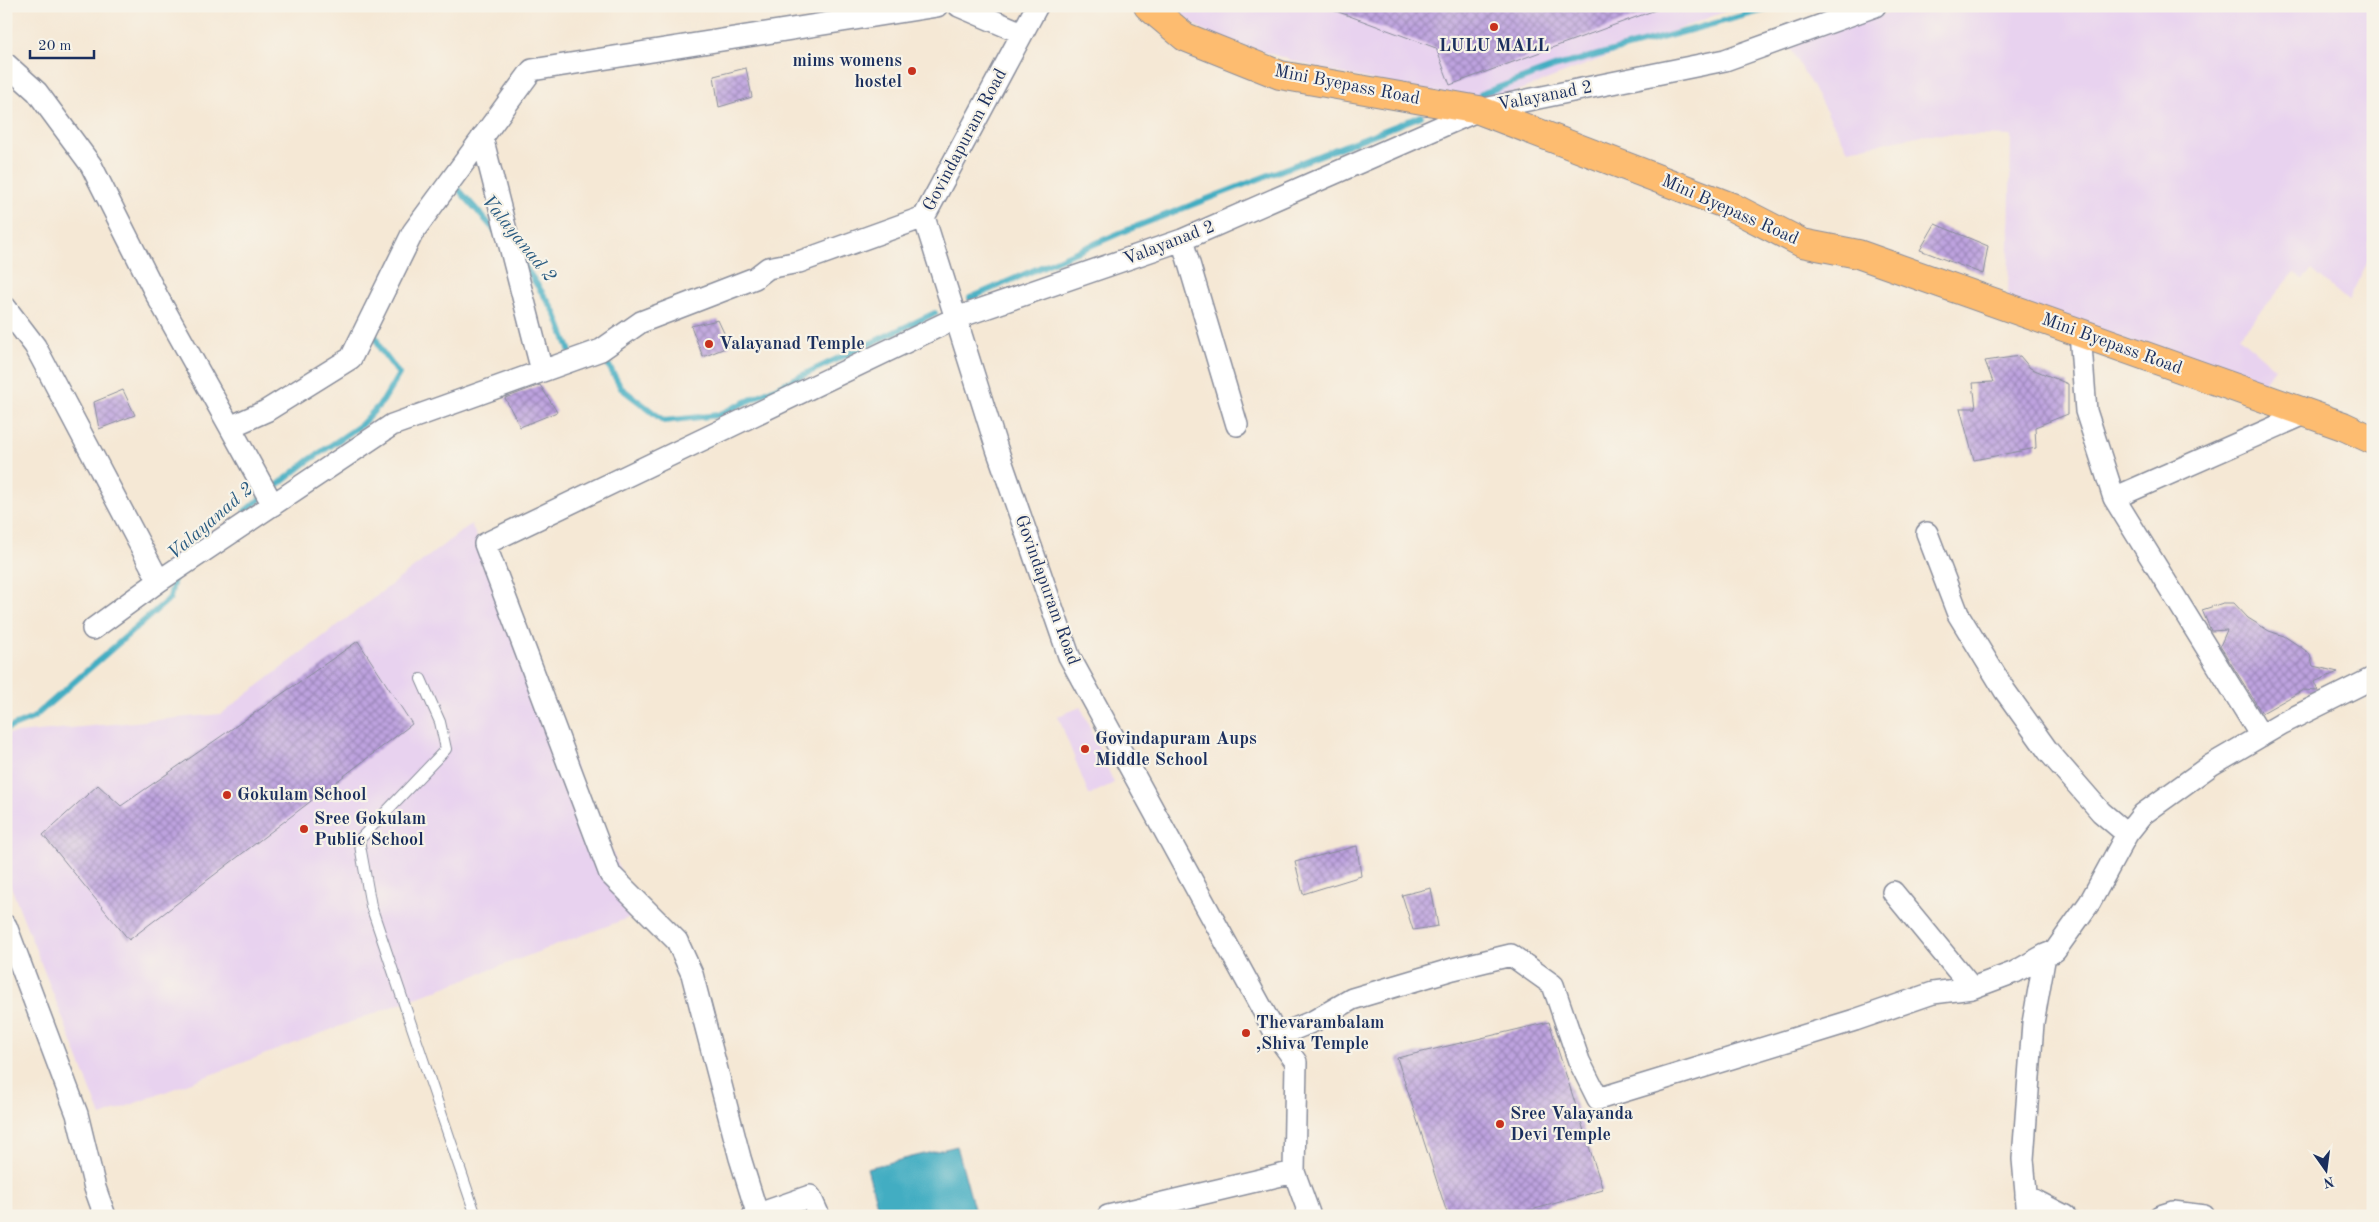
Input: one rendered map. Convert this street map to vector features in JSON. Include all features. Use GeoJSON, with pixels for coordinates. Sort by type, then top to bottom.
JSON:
{"type":"FeatureCollection","features":[{"type":"Feature","properties":{"kind":"main road","name":"Mini Byepass Road"},"geometry":{"type":"LineString","coordinates":[[1148,6],[1185,37],[1280,76],[1479,110],[1732,207],[1802,243],[1858,254],[2307,414],[2373,440]]}},
{"type":"Feature","properties":{"kind":"street"},"geometry":{"type":"LineString","coordinates":[[230,427],[266,411],[351,358],[412,232],[532,70],[937,6]]}},
{"type":"Feature","properties":{"kind":"street"},"geometry":{"type":"LineString","coordinates":[[959,6],[1022,33]]}},
{"type":"Feature","properties":{"kind":"street","name":"Govindapuram Road"},"geometry":{"type":"LineString","coordinates":[[1037,6],[924,217],[997,449],[1069,656],[1277,1036],[1296,1062],[1294,1172],[1310,1216]]}},
{"type":"Feature","properties":{"kind":"street","name":"Valayanad 2"},"geometry":{"type":"LineString","coordinates":[[756,1215],[692,974],[677,941],[610,874],[485,544],[956,318],[1182,240],[1479,110],[1725,60],[1875,6]]}},
{"type":"Feature","properties":{"kind":"street"},"geometry":{"type":"LineString","coordinates":[[6,64],[37,92],[91,165],[157,296],[273,505]]}},
{"type":"Feature","properties":{"kind":"street"},"geometry":{"type":"LineString","coordinates":[[482,137],[542,371]]}},
{"type":"Feature","properties":{"kind":"street"},"geometry":{"type":"LineString","coordinates":[[93,629],[159,581],[392,425],[602,350],[641,322],[755,278],[768,268],[799,262],[924,217]]}},
{"type":"Feature","properties":{"kind":"street"},"geometry":{"type":"LineString","coordinates":[[1182,240],[1237,425]]}},
{"type":"Feature","properties":{"kind":"street"},"geometry":{"type":"LineString","coordinates":[[6,308],[34,346],[159,581]]}},
{"type":"Feature","properties":{"kind":"street"},"geometry":{"type":"LineString","coordinates":[[2080,333],[2086,411],[2114,498],[2261,736]]}},
{"type":"Feature","properties":{"kind":"street"},"geometry":{"type":"LineString","coordinates":[[2114,498],[2307,414]]}},
{"type":"Feature","properties":{"kind":"street"},"geometry":{"type":"LineString","coordinates":[[1927,533],[1958,614],[2005,691],[2048,751],[2101,812],[2126,834]]}},
{"type":"Feature","properties":{"kind":"street"},"geometry":{"type":"LineString","coordinates":[[1277,1036],[1314,1020],[1352,999],[1453,969],[1511,955],[1553,985],[1579,1061],[1598,1099],[1855,1020],[1933,993],[1972,988],[2015,972],[2055,951],[2090,902],[2126,834],[2143,814],[2211,765],[2261,736],[2373,678]]}},
{"type":"Feature","properties":{"kind":"street"},"geometry":{"type":"LineString","coordinates":[[1893,892],[1972,988]]}},
{"type":"Feature","properties":{"kind":"street"},"geometry":{"type":"LineString","coordinates":[[6,926],[77,1114],[95,1188],[106,1216]]}},
{"type":"Feature","properties":{"kind":"street"},"geometry":{"type":"LineString","coordinates":[[2045,955],[2032,1033],[2023,1159],[2027,1206],[2065,1216]]}},
{"type":"Feature","properties":{"kind":"street"},"geometry":{"type":"LineString","coordinates":[[1108,1216],[1294,1172]]}},
{"type":"Feature","properties":{"kind":"street"},"geometry":{"type":"LineString","coordinates":[[756,1215],[810,1196],[819,1216]]}},
{"type":"Feature","properties":{"kind":"street"},"geometry":{"type":"LineString","coordinates":[[2160,1216],[2173,1212],[2204,1216]]}},
{"type":"Feature","properties":{"kind":"lane"},"geometry":{"type":"LineString","coordinates":[[422,679],[440,722],[446,749],[359,840],[371,906],[476,1216]]}},
{"type":"Feature","properties":{"kind":"shaded area"},"geometry":{"type":"Polygon","coordinates":[[[1171,6],[1739,6],[1486,103],[1329,71],[1212,37],[1171,6]]]}},
{"type":"Feature","properties":{"kind":"shaded area"},"geometry":{"type":"Polygon","coordinates":[[[1906,6],[2373,6],[2373,181],[2368,261],[2348,301],[2312,270],[2303,279],[2294,273],[2239,337],[2275,368],[2260,388],[2008,300],[2011,136],[1927,134],[1848,150],[1787,42],[1850,26],[1906,6]]]}},
{"type":"Feature","properties":{"kind":"shaded area","name":"Sree Gokulam Public School"},"geometry":{"type":"Polygon","coordinates":[[[471,524],[639,914],[101,1116],[6,874],[6,734],[221,714],[471,524]]]}},
{"type":"Feature","properties":{"kind":"shaded area","name":"Govindapuram Aups Middle School"},"geometry":{"type":"Polygon","coordinates":[[[1081,707],[1114,783],[1089,795],[1058,716],[1081,707]]]}},
{"type":"Feature","properties":{"kind":"water"},"geometry":{"type":"Polygon","coordinates":[[[957,1146],[976,1216],[880,1216],[867,1168],[957,1146]]]}},
{"type":"Feature","properties":{"kind":"building","name":"LULU MALL"},"geometry":{"type":"Polygon","coordinates":[[[1328,6],[1660,6],[1661,8],[1450,85],[1436,48],[1328,8],[1328,6]]]}},
{"type":"Feature","properties":{"kind":"building"},"geometry":{"type":"Polygon","coordinates":[[[746,68],[752,97],[719,107],[714,76],[746,68]]]}},
{"type":"Feature","properties":{"kind":"building"},"geometry":{"type":"Polygon","coordinates":[[[1935,224],[1988,246],[1983,274],[1920,250],[1935,224]]]}},
{"type":"Feature","properties":{"kind":"building"},"geometry":{"type":"Polygon","coordinates":[[[718,320],[730,346],[703,357],[691,326],[718,320]]]}},
{"type":"Feature","properties":{"kind":"building"},"geometry":{"type":"Polygon","coordinates":[[[2020,356],[2030,368],[2068,384],[2068,414],[2035,427],[2036,448],[1974,460],[1960,408],[1976,408],[1973,383],[1993,382],[1985,361],[2020,356]]]}},
{"type":"Feature","properties":{"kind":"building"},"geometry":{"type":"Polygon","coordinates":[[[540,385],[557,412],[520,427],[505,398],[540,385]]]}},
{"type":"Feature","properties":{"kind":"building"},"geometry":{"type":"Polygon","coordinates":[[[123,390],[135,415],[99,429],[94,402],[123,390]]]}},
{"type":"Feature","properties":{"kind":"building"},"geometry":{"type":"Polygon","coordinates":[[[2223,603],[2234,603],[2248,618],[2269,631],[2284,636],[2302,648],[2310,654],[2313,666],[2338,672],[2314,682],[2318,691],[2303,690],[2262,713],[2220,646],[2227,630],[2211,631],[2202,610],[2223,603]]]}},
{"type":"Feature","properties":{"kind":"building","name":"Gokulam School"},"geometry":{"type":"Polygon","coordinates":[[[358,641],[412,724],[129,940],[43,835],[98,785],[121,806],[358,641]]]}},
{"type":"Feature","properties":{"kind":"building"},"geometry":{"type":"Polygon","coordinates":[[[1357,846],[1361,876],[1303,894],[1295,862],[1357,846]]]}},
{"type":"Feature","properties":{"kind":"building"},"geometry":{"type":"Polygon","coordinates":[[[1431,888],[1438,926],[1413,930],[1402,895],[1431,888]]]}},
{"type":"Feature","properties":{"kind":"building","name":"Sree Valayanda Devi Temple"},"geometry":{"type":"Polygon","coordinates":[[[1549,1022],[1603,1190],[1510,1216],[1448,1216],[1397,1058],[1549,1022]]]}},
{"type":"Feature","properties":{"kind":"waterway"},"geometry":{"type":"LineString","coordinates":[[1481,94],[1557,66],[1779,6]]}},
{"type":"Feature","properties":{"kind":"waterway"},"geometry":{"type":"LineString","coordinates":[[970,298],[1122,232],[1421,116]]}},
{"type":"Feature","properties":{"kind":"waterway","name":"Valayanad 2"},"geometry":{"type":"LineString","coordinates":[[459,190],[499,235]]}},
{"type":"Feature","properties":{"kind":"waterway","name":"Valayanad 2"},"geometry":{"type":"LineString","coordinates":[[522,262],[555,312],[572,357]]}},
{"type":"Feature","properties":{"kind":"waterway","name":"Valayanad 2"},"geometry":{"type":"LineString","coordinates":[[602,353],[621,388],[664,421],[718,415],[935,313]]}},
{"type":"Feature","properties":{"kind":"waterway","name":"Valayanad 2"},"geometry":{"type":"LineString","coordinates":[[245,511],[308,461],[361,425],[383,401],[399,374],[381,350],[371,327]]}},
{"type":"Feature","properties":{"kind":"waterway","name":"Valayanad 2"},"geometry":{"type":"LineString","coordinates":[[6,729],[33,718],[170,598],[174,578]]}},
{"type":"Feature","properties":{"kind":"place","name":"LULU MALL"},"geometry":{"type":"Point","coordinates":[1494,27]}},
{"type":"Feature","properties":{"kind":"place","name":"mims womens hostel"},"geometry":{"type":"Point","coordinates":[912,71]}},
{"type":"Feature","properties":{"kind":"place","name":"Valayanad Temple"},"geometry":{"type":"Point","coordinates":[709,344]}},
{"type":"Feature","properties":{"kind":"place","name":"Govindapuram Aups Middle School"},"geometry":{"type":"Point","coordinates":[1085,749]}},
{"type":"Feature","properties":{"kind":"place","name":"Gokulam School"},"geometry":{"type":"Point","coordinates":[227,795]}},
{"type":"Feature","properties":{"kind":"place","name":"Sree Gokulam Public School"},"geometry":{"type":"Point","coordinates":[304,829]}},
{"type":"Feature","properties":{"kind":"place","name":"Thevarambalam ,Shiva Temple"},"geometry":{"type":"Point","coordinates":[1246,1033]}},
{"type":"Feature","properties":{"kind":"place","name":"Sree Valayanda Devi Temple"},"geometry":{"type":"Point","coordinates":[1500,1124]}}]}
